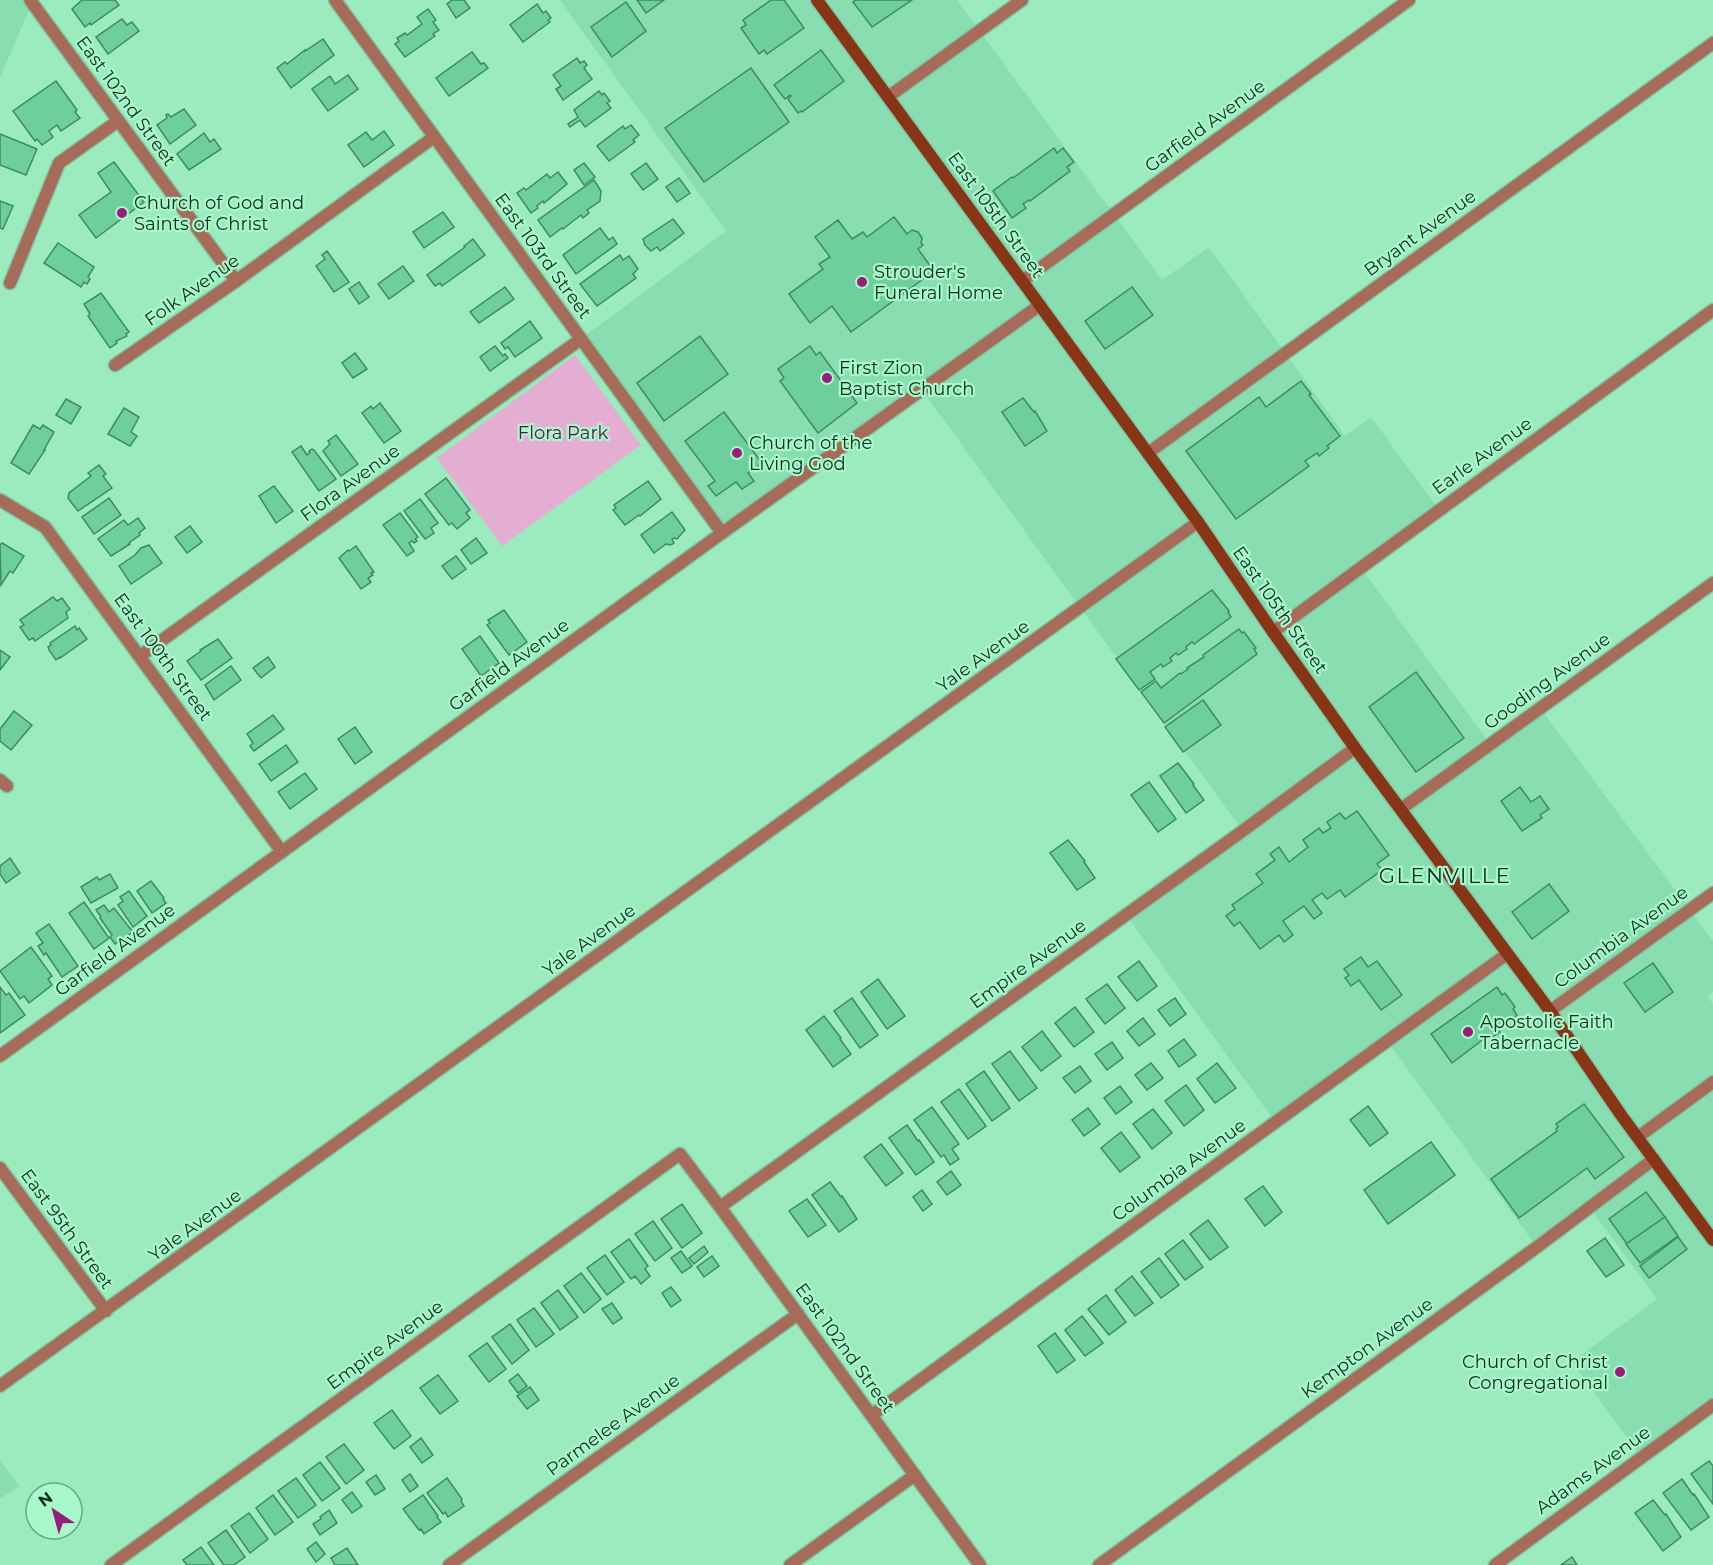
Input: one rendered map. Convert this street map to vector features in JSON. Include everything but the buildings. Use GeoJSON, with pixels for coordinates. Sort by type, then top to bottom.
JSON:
{"type":"FeatureCollection","features":[{"type":"Feature","properties":{"kind":"main road","name":"East 105th Street"},"geometry":{"type":"LineString","coordinates":[[817,0],[1198,522],[1355,748],[1550,1011],[1713,1240]]}},
{"type":"Feature","properties":{"kind":"street","name":"East 102nd Street"},"geometry":{"type":"LineString","coordinates":[[30,0],[236,281]]}},
{"type":"Feature","properties":{"kind":"street","name":"East 103rd Street"},"geometry":{"type":"LineString","coordinates":[[335,0],[722,533]]}},
{"type":"Feature","properties":{"kind":"street"},"geometry":{"type":"LineString","coordinates":[[888,97],[1022,0]]}},
{"type":"Feature","properties":{"kind":"street","name":"Garfield Avenue"},"geometry":{"type":"LineString","coordinates":[[1022,281],[1409,0]]}},
{"type":"Feature","properties":{"kind":"street","name":"Bryant Avenue"},"geometry":{"type":"LineString","coordinates":[[1148,453],[1713,43]]}},
{"type":"Feature","properties":{"kind":"street"},"geometry":{"type":"LineString","coordinates":[[10,283],[59,163],[118,121]]}},
{"type":"Feature","properties":{"kind":"street","name":"Folk Avenue"},"geometry":{"type":"LineString","coordinates":[[115,365],[236,281],[434,137]]}},
{"type":"Feature","properties":{"kind":"street","name":"Garfield Avenue"},"geometry":{"type":"LineString","coordinates":[[0,1056],[1040,305]]}},
{"type":"Feature","properties":{"kind":"street","name":"Earle Avenue"},"geometry":{"type":"LineString","coordinates":[[1273,632],[1713,310]]}},
{"type":"Feature","properties":{"kind":"street","name":"Flora Avenue"},"geometry":{"type":"LineString","coordinates":[[140,656],[581,339]]}},
{"type":"Feature","properties":{"kind":"street","name":"East 100th Street"},"geometry":{"type":"LineString","coordinates":[[0,500],[45,527],[282,852]]}},
{"type":"Feature","properties":{"kind":"street","name":"Yale Avenue"},"geometry":{"type":"LineString","coordinates":[[0,1386],[1198,522]]}},
{"type":"Feature","properties":{"kind":"street","name":"Gooding Avenue"},"geometry":{"type":"LineString","coordinates":[[1401,809],[1713,583]]}},
{"type":"Feature","properties":{"kind":"street","name":"Empire Avenue"},"geometry":{"type":"LineString","coordinates":[[720,1207],[1355,748]]}},
{"type":"Feature","properties":{"kind":"street","name":"Columbia Avenue"},"geometry":{"type":"LineString","coordinates":[[1550,1011],[1713,893]]}},
{"type":"Feature","properties":{"kind":"street","name":"Columbia Avenue"},"geometry":{"type":"LineString","coordinates":[[872,1415],[1507,954]]}},
{"type":"Feature","properties":{"kind":"street"},"geometry":{"type":"LineString","coordinates":[[1638,1137],[1713,1082]]}},
{"type":"Feature","properties":{"kind":"street","name":"East 102nd Street"},"geometry":{"type":"LineString","coordinates":[[680,1154],[980,1565]]}},
{"type":"Feature","properties":{"kind":"street","name":"Empire Avenue"},"geometry":{"type":"LineString","coordinates":[[111,1565],[680,1154]]}},
{"type":"Feature","properties":{"kind":"street","name":"Kempton Avenue"},"geometry":{"type":"LineString","coordinates":[[1099,1565],[1528,1254],[1654,1159]]}},
{"type":"Feature","properties":{"kind":"street","name":"East 95th Street"},"geometry":{"type":"LineString","coordinates":[[0,1168],[106,1311]]}},
{"type":"Feature","properties":{"kind":"street","name":"Parmelee Avenue"},"geometry":{"type":"LineString","coordinates":[[449,1565],[798,1314]]}},
{"type":"Feature","properties":{"kind":"street","name":"Adams Avenue"},"geometry":{"type":"LineString","coordinates":[[1495,1565],[1713,1405]]}},
{"type":"Feature","properties":{"kind":"street"},"geometry":{"type":"LineString","coordinates":[[790,1565],[915,1475]]}},
{"type":"Feature","properties":{"kind":"shaded area"},"geometry":{"type":"Polygon","coordinates":[[[0,0],[30,0],[32,3],[0,78],[0,0]]]}},
{"type":"Feature","properties":{"kind":"shaded area"},"geometry":{"type":"Polygon","coordinates":[[[560,0],[957,0],[1162,280],[1209,247],[1345,436],[1371,417],[1439,510],[1361,568],[1490,744],[1540,708],[1713,941],[1713,992],[1707,996],[1713,1004],[1713,1405],[1641,1457],[1572,1362],[1657,1299],[1590,1208],[1537,1247],[1387,1041],[1275,1122],[1126,915],[1243,831],[922,390],[722,533],[581,339],[726,231],[560,0]]]}},
{"type":"Feature","properties":{"kind":"shaded area"},"geometry":{"type":"Polygon","coordinates":[[[0,1460],[19,1486],[0,1499],[0,1460]]]}},
{"type":"Feature","properties":{"kind":"green space","name":"Flora Park"},"geometry":{"type":"Polygon","coordinates":[[[575,355],[641,445],[502,546],[437,458],[575,355]]]}},
{"type":"Feature","properties":{"kind":"place","name":"Church of God and Saints of Christ"},"geometry":{"type":"Point","coordinates":[122,213]}},
{"type":"Feature","properties":{"kind":"place","name":"Strouder's Funeral Home"},"geometry":{"type":"Point","coordinates":[862,282]}},
{"type":"Feature","properties":{"kind":"place","name":"First Zion Baptist Church"},"geometry":{"type":"Point","coordinates":[827,378]}},
{"type":"Feature","properties":{"kind":"place","name":"Church of the Living God"},"geometry":{"type":"Point","coordinates":[737,453]}},
{"type":"Feature","properties":{"kind":"place","name":"Apostolic Faith Tabernacle"},"geometry":{"type":"Point","coordinates":[1468,1032]}},
{"type":"Feature","properties":{"kind":"place","name":"Church of Christ Congregational"},"geometry":{"type":"Point","coordinates":[1620,1372]}},
{"type":"Feature","properties":{"kind":"district","name":"GLENVILLE"},"geometry":{"type":"Point","coordinates":[1445,876]}}]}
